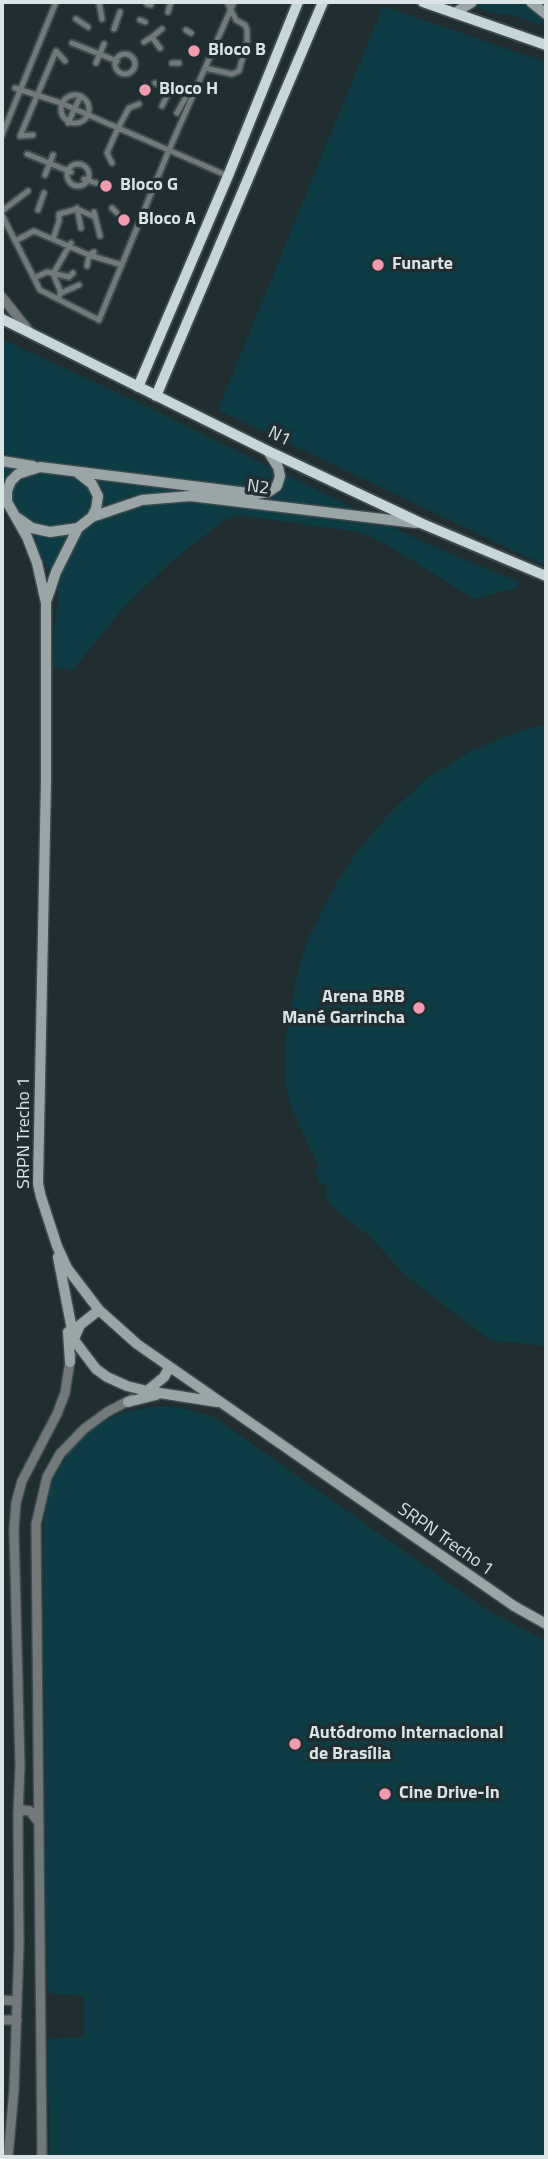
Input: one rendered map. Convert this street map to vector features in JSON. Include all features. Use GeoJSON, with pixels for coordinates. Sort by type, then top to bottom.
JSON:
{"type":"FeatureCollection","features":[{"type":"Feature","properties":{"kind":"highway"},"geometry":{"type":"LineString","coordinates":[[138,387],[228,176],[298,2]]}},
{"type":"Feature","properties":{"kind":"highway"},"geometry":{"type":"LineString","coordinates":[[156,396],[323,2]]}},
{"type":"Feature","properties":{"kind":"highway"},"geometry":{"type":"LineString","coordinates":[[423,2],[546,45]]}},
{"type":"Feature","properties":{"kind":"highway","name":"N1"},"geometry":{"type":"LineString","coordinates":[[2,319],[268,451],[423,524],[546,576]]}},
{"type":"Feature","properties":{"kind":"main road"},"geometry":{"type":"LineString","coordinates":[[455,13],[472,2]]}},
{"type":"Feature","properties":{"kind":"main road"},"geometry":{"type":"LineString","coordinates":[[531,2],[546,14]]}},
{"type":"Feature","properties":{"kind":"main road","name":"N2"},"geometry":{"type":"LineString","coordinates":[[78,472],[256,494],[268,492],[277,486],[280,476],[268,451]]}},
{"type":"Feature","properties":{"kind":"main road"},"geometry":{"type":"LineString","coordinates":[[2,461],[78,472],[92,484],[97,496],[92,517],[78,528],[50,531],[32,528],[15,516],[4,501],[11,481],[18,474],[40,467]]}},
{"type":"Feature","properties":{"kind":"main road","name":"N2"},"geometry":{"type":"LineString","coordinates":[[92,517],[142,500],[190,496],[423,524]]}},
{"type":"Feature","properties":{"kind":"main road","name":"SRPN Trecho 1"},"geometry":{"type":"LineString","coordinates":[[15,516],[37,563],[46,603],[46,780],[38,1184],[57,1247],[67,1268],[99,1310],[136,1344],[513,1606],[546,1624]]}},
{"type":"Feature","properties":{"kind":"main road","name":"SRPN Trecho 1"},"geometry":{"type":"LineString","coordinates":[[46,603],[56,572],[78,528]]}},
{"type":"Feature","properties":{"kind":"main road"},"geometry":{"type":"LineString","coordinates":[[57,1247],[74,1340],[85,1357],[107,1377],[147,1391],[218,1402]]}},
{"type":"Feature","properties":{"kind":"main road"},"geometry":{"type":"LineString","coordinates":[[74,1340],[80,1325],[99,1310]]}},
{"type":"Feature","properties":{"kind":"main road"},"geometry":{"type":"LineString","coordinates":[[69,1317],[70,1362]]}},
{"type":"Feature","properties":{"kind":"main road"},"geometry":{"type":"LineString","coordinates":[[147,1391],[164,1377],[169,1368]]}},
{"type":"Feature","properties":{"kind":"main road"},"geometry":{"type":"LineString","coordinates":[[128,1402],[167,1394]]}},
{"type":"Feature","properties":{"kind":"street"},"geometry":{"type":"LineString","coordinates":[[2,135],[18,89],[56,2]]}},
{"type":"Feature","properties":{"kind":"street"},"geometry":{"type":"LineString","coordinates":[[168,12],[171,2]]}},
{"type":"Feature","properties":{"kind":"street"},"geometry":{"type":"LineString","coordinates":[[205,68],[232,74],[239,71],[247,42],[247,30],[245,25],[236,20],[227,2]]}},
{"type":"Feature","properties":{"kind":"street"},"geometry":{"type":"LineString","coordinates":[[3,218],[23,263],[37,277],[40,290],[60,296],[99,320],[176,131],[234,2]]}},
{"type":"Feature","properties":{"kind":"street"},"geometry":{"type":"LineString","coordinates":[[99,5],[102,19]]}},
{"type":"Feature","properties":{"kind":"street"},"geometry":{"type":"LineString","coordinates":[[114,29],[120,12]]}},
{"type":"Feature","properties":{"kind":"street"},"geometry":{"type":"LineString","coordinates":[[76,19],[88,27]]}},
{"type":"Feature","properties":{"kind":"street"},"geometry":{"type":"LineString","coordinates":[[144,42],[162,29]]}},
{"type":"Feature","properties":{"kind":"street"},"geometry":{"type":"LineString","coordinates":[[152,37],[160,48]]}},
{"type":"Feature","properties":{"kind":"street"},"geometry":{"type":"LineString","coordinates":[[72,43],[100,54],[123,55],[135,60],[135,70],[128,74],[115,68],[123,55]]}},
{"type":"Feature","properties":{"kind":"street"},"geometry":{"type":"LineString","coordinates":[[96,63],[104,44]]}},
{"type":"Feature","properties":{"kind":"street"},"geometry":{"type":"LineString","coordinates":[[33,135],[20,136],[56,51],[65,61]]}},
{"type":"Feature","properties":{"kind":"street"},"geometry":{"type":"LineString","coordinates":[[117,82],[121,73]]}},
{"type":"Feature","properties":{"kind":"street"},"geometry":{"type":"LineString","coordinates":[[155,83],[169,89],[162,106]]}},
{"type":"Feature","properties":{"kind":"street"},"geometry":{"type":"LineString","coordinates":[[18,89],[61,103],[228,176]]}},
{"type":"Feature","properties":{"kind":"street"},"geometry":{"type":"LineString","coordinates":[[69,95],[80,97],[88,105],[88,116],[83,122],[68,123],[61,115],[61,103],[69,95]]}},
{"type":"Feature","properties":{"kind":"street"},"geometry":{"type":"LineString","coordinates":[[68,123],[80,97]]}},
{"type":"Feature","properties":{"kind":"street"},"geometry":{"type":"LineString","coordinates":[[177,113],[186,97]]}},
{"type":"Feature","properties":{"kind":"street"},"geometry":{"type":"LineString","coordinates":[[122,101],[129,108]]}},
{"type":"Feature","properties":{"kind":"street"},"geometry":{"type":"LineString","coordinates":[[112,163],[105,151],[129,108],[139,104]]}},
{"type":"Feature","properties":{"kind":"street"},"geometry":{"type":"LineString","coordinates":[[27,154],[69,172]]}},
{"type":"Feature","properties":{"kind":"street"},"geometry":{"type":"LineString","coordinates":[[45,175],[53,155]]}},
{"type":"Feature","properties":{"kind":"street"},"geometry":{"type":"LineString","coordinates":[[155,160],[163,163]]}},
{"type":"Feature","properties":{"kind":"street"},"geometry":{"type":"LineString","coordinates":[[82,162],[89,171],[85,185],[70,187],[66,176],[69,172],[73,165],[82,162]]}},
{"type":"Feature","properties":{"kind":"street"},"geometry":{"type":"LineString","coordinates":[[149,176],[157,180]]}},
{"type":"Feature","properties":{"kind":"street"},"geometry":{"type":"LineString","coordinates":[[87,179],[96,183]]}},
{"type":"Feature","properties":{"kind":"street"},"geometry":{"type":"LineString","coordinates":[[3,218],[17,198],[28,191]]}},
{"type":"Feature","properties":{"kind":"street"},"geometry":{"type":"LineString","coordinates":[[38,210],[44,193]]}},
{"type":"Feature","properties":{"kind":"street"},"geometry":{"type":"LineString","coordinates":[[77,208],[81,228]]}},
{"type":"Feature","properties":{"kind":"street"},"geometry":{"type":"LineString","coordinates":[[53,237],[60,219],[59,214],[77,208],[95,214],[100,236]]}},
{"type":"Feature","properties":{"kind":"street"},"geometry":{"type":"LineString","coordinates":[[112,208],[117,213]]}},
{"type":"Feature","properties":{"kind":"street"},"geometry":{"type":"LineString","coordinates":[[3,218],[12,218]]}},
{"type":"Feature","properties":{"kind":"street"},"geometry":{"type":"LineString","coordinates":[[15,241],[34,231],[122,265]]}},
{"type":"Feature","properties":{"kind":"street"},"geometry":{"type":"LineString","coordinates":[[60,296],[53,271],[70,244]]}},
{"type":"Feature","properties":{"kind":"street"},"geometry":{"type":"LineString","coordinates":[[87,266],[91,254]]}},
{"type":"Feature","properties":{"kind":"street"},"geometry":{"type":"LineString","coordinates":[[37,277],[53,271],[69,277],[73,273]]}},
{"type":"Feature","properties":{"kind":"street"},"geometry":{"type":"LineString","coordinates":[[60,296],[79,285]]}},
{"type":"Feature","properties":{"kind":"street"},"geometry":{"type":"LineString","coordinates":[[2,297],[32,334]]}},
{"type":"Feature","properties":{"kind":"street"},"geometry":{"type":"LineString","coordinates":[[38,1791],[32,1795],[22,1793],[16,1503],[26,1474],[65,1393],[74,1340]]}},
{"type":"Feature","properties":{"kind":"street"},"geometry":{"type":"LineString","coordinates":[[42,2157],[37,1820],[36,1524],[39,1501],[47,1477],[60,1454],[84,1429],[107,1412],[147,1391]]}},
{"type":"Feature","properties":{"kind":"street"},"geometry":{"type":"LineString","coordinates":[[8,2157],[15,2090],[20,1766]]}},
{"type":"Feature","properties":{"kind":"street"},"geometry":{"type":"LineString","coordinates":[[18,1814],[23,1810],[30,1811],[37,1820]]}},
{"type":"Feature","properties":{"kind":"street"},"geometry":{"type":"LineString","coordinates":[[2,2000],[17,2001]]}},
{"type":"Feature","properties":{"kind":"street"},"geometry":{"type":"LineString","coordinates":[[2,2020],[17,2020]]}},
{"type":"Feature","properties":{"kind":"shaded area"},"geometry":{"type":"Polygon","coordinates":[[[481,2],[527,2],[546,18],[546,27],[514,15],[494,13],[476,7],[481,2]]]}},
{"type":"Feature","properties":{"kind":"shaded area"},"geometry":{"type":"Polygon","coordinates":[[[383,6],[546,62],[546,566],[218,410],[383,6]]]}},
{"type":"Feature","properties":{"kind":"shaded area"},"geometry":{"type":"Polygon","coordinates":[[[2,339],[142,404],[419,540],[519,582],[515,588],[474,599],[384,543],[359,532],[238,515],[226,519],[174,559],[124,607],[73,670],[53,667],[59,592],[27,526],[2,493],[2,339]]]}},
{"type":"Feature","properties":{"kind":"shaded area","name":"Arena BRB Mané Garrincha"},"geometry":{"type":"Polygon","coordinates":[[[546,724],[546,1346],[490,1340],[406,1276],[370,1237],[334,1206],[331,1207],[325,1195],[328,1193],[325,1183],[320,1184],[314,1170],[319,1168],[291,1107],[285,1084],[286,1038],[307,940],[336,884],[358,850],[389,814],[427,778],[471,751],[512,734],[546,724]]]}},
{"type":"Feature","properties":{"kind":"shaded area","name":"Autódromo Internacional de Brasília"},"geometry":{"type":"Polygon","coordinates":[[[175,1406],[214,1417],[486,1609],[546,1641],[546,2157],[50,2157],[47,2039],[84,2037],[84,1996],[51,1994],[47,1989],[43,1538],[46,1499],[55,1474],[85,1435],[106,1420],[125,1412],[175,1406]]]}},
{"type":"Feature","properties":{"kind":"place","name":"Bloco B"},"geometry":{"type":"Point","coordinates":[194,51]}},
{"type":"Feature","properties":{"kind":"place","name":"Bloco H"},"geometry":{"type":"Point","coordinates":[145,90]}},
{"type":"Feature","properties":{"kind":"place","name":"Bloco G"},"geometry":{"type":"Point","coordinates":[106,186]}},
{"type":"Feature","properties":{"kind":"place","name":"Bloco A"},"geometry":{"type":"Point","coordinates":[124,220]}},
{"type":"Feature","properties":{"kind":"place","name":"Funarte"},"geometry":{"type":"Point","coordinates":[378,265]}},
{"type":"Feature","properties":{"kind":"place","name":"Arena BRB Mané Garrincha"},"geometry":{"type":"Point","coordinates":[419,1008]}},
{"type":"Feature","properties":{"kind":"place","name":"Autódromo Internacional de Brasília"},"geometry":{"type":"Point","coordinates":[295,1744]}},
{"type":"Feature","properties":{"kind":"place","name":"Cine Drive-In"},"geometry":{"type":"Point","coordinates":[385,1794]}}]}
